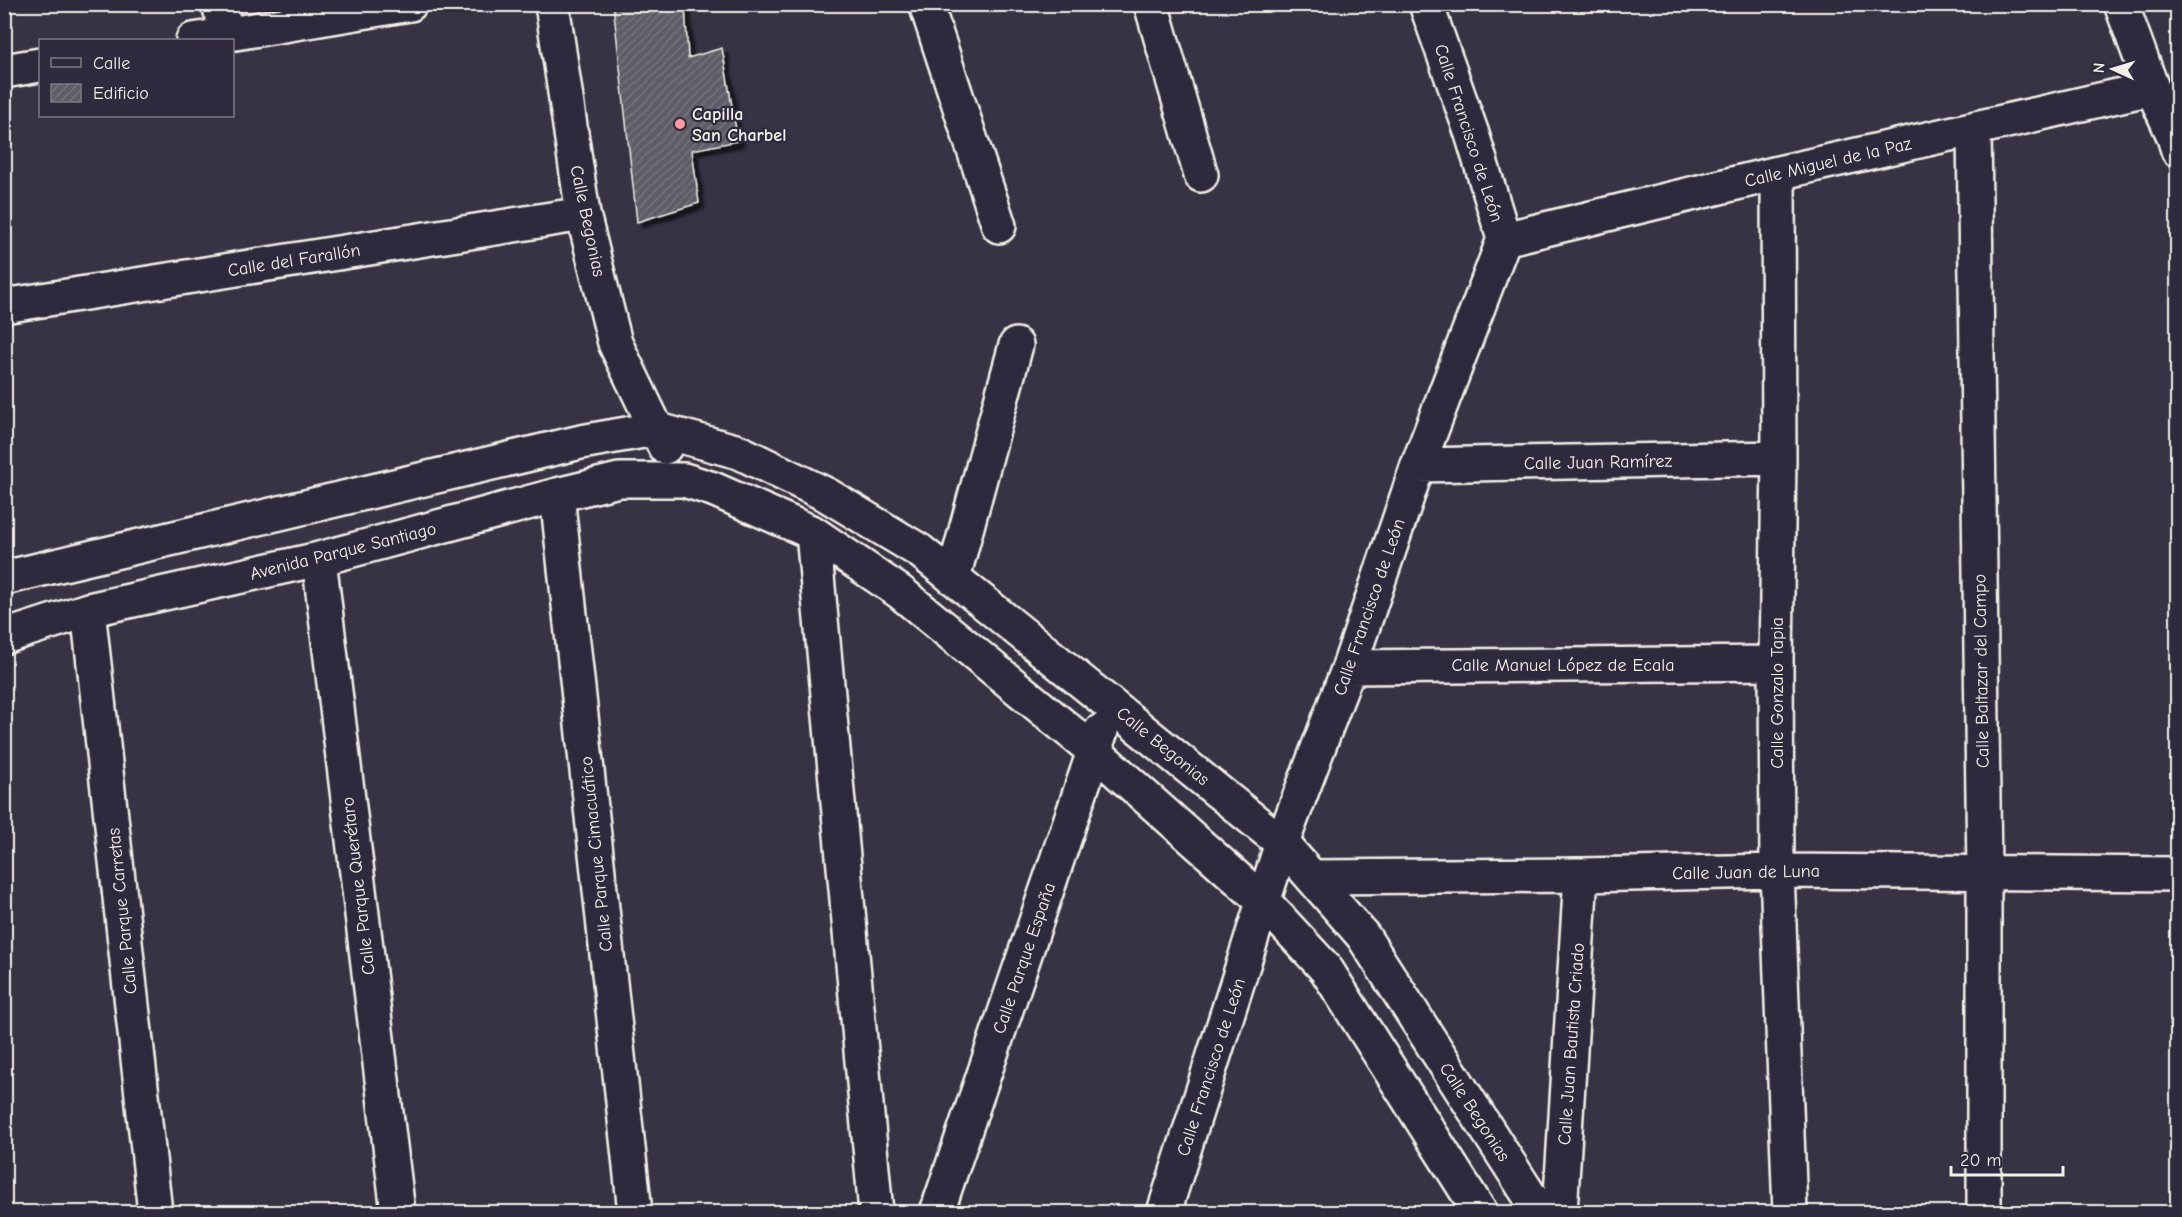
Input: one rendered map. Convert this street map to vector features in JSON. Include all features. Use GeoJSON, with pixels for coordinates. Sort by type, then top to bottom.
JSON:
{"type":"FeatureCollection","features":[{"type":"Feature","properties":{"kind":"street"},"geometry":{"type":"LineString","coordinates":[[194,39],[223,20],[410,4]]}},
{"type":"Feature","properties":{"kind":"street","name":"Calle Begonias"},"geometry":{"type":"LineString","coordinates":[[552,4],[583,214],[615,343],[655,429],[684,480]]}},
{"type":"Feature","properties":{"kind":"street"},"geometry":{"type":"LineString","coordinates":[[926,4],[999,226]]}},
{"type":"Feature","properties":{"kind":"street"},"geometry":{"type":"LineString","coordinates":[[1151,4],[1201,175]]}},
{"type":"Feature","properties":{"kind":"street","name":"Calle Francisco de León"},"geometry":{"type":"LineString","coordinates":[[1164,1212],[1282,843],[1349,667],[1418,465],[1504,239],[1472,134],[1426,4]]}},
{"type":"Feature","properties":{"kind":"street"},"geometry":{"type":"LineString","coordinates":[[2121,4],[2178,150]]}},
{"type":"Feature","properties":{"kind":"street"},"geometry":{"type":"LineString","coordinates":[[4,71],[39,65]]}},
{"type":"Feature","properties":{"kind":"street","name":"Calle Miguel de la Paz"},"geometry":{"type":"LineString","coordinates":[[1504,239],[1778,173],[2152,88]]}},
{"type":"Feature","properties":{"kind":"street","name":"Calle Baltazar del Campo"},"geometry":{"type":"LineString","coordinates":[[1974,129],[1984,872],[1984,1212]]}},
{"type":"Feature","properties":{"kind":"street","name":"Calle Gonzalo Tapia"},"geometry":{"type":"LineString","coordinates":[[1778,173],[1777,871],[1790,1212]]}},
{"type":"Feature","properties":{"kind":"street","name":"Calle del Farallón"},"geometry":{"type":"LineString","coordinates":[[4,306],[583,214]]}},
{"type":"Feature","properties":{"kind":"street"},"geometry":{"type":"LineString","coordinates":[[953,578],[1017,345]]}},
{"type":"Feature","properties":{"kind":"street"},"geometry":{"type":"LineString","coordinates":[[4,578],[581,442],[655,429]]}},
{"type":"Feature","properties":{"kind":"street","name":"Calle Begonias"},"geometry":{"type":"LineString","coordinates":[[655,429],[739,452],[827,495],[920,551],[1282,843],[1314,877],[1363,936],[1540,1212]]}},
{"type":"Feature","properties":{"kind":"street","name":"Calle Juan Ramírez"},"geometry":{"type":"LineString","coordinates":[[1418,465],[1779,458]]}},
{"type":"Feature","properties":{"kind":"street","name":"Avenida Parque Santiago"},"geometry":{"type":"LineString","coordinates":[[4,637],[88,610],[319,559],[619,480],[684,480]]}},
{"type":"Feature","properties":{"kind":"street"},"geometry":{"type":"LineString","coordinates":[[684,480],[712,489],[813,533],[900,592],[1094,751],[1264,903],[1326,969],[1480,1212]]}},
{"type":"Feature","properties":{"kind":"street","name":"Calle Parque Cimacuático"},"geometry":{"type":"LineString","coordinates":[[556,495],[635,1212]]}},
{"type":"Feature","properties":{"kind":"street"},"geometry":{"type":"LineString","coordinates":[[813,533],[876,1212]]}},
{"type":"Feature","properties":{"kind":"street","name":"Calle Parque Querétaro"},"geometry":{"type":"LineString","coordinates":[[319,559],[398,1212]]}},
{"type":"Feature","properties":{"kind":"street","name":"Calle Parque Carretas"},"geometry":{"type":"LineString","coordinates":[[88,610],[155,1212]]}},
{"type":"Feature","properties":{"kind":"street","name":"Calle Manuel López de Ecala"},"geometry":{"type":"LineString","coordinates":[[1349,667],[1776,663]]}},
{"type":"Feature","properties":{"kind":"street","name":"Calle Parque España"},"geometry":{"type":"LineString","coordinates":[[937,1212],[1111,704]]}},
{"type":"Feature","properties":{"kind":"street","name":"Calle Juan de Luna"},"geometry":{"type":"LineString","coordinates":[[1314,877],[1777,871],[2178,874]]}},
{"type":"Feature","properties":{"kind":"street","name":"Calle Juan Bautista Criado"},"geometry":{"type":"LineString","coordinates":[[1560,1212],[1581,875]]}},
{"type":"Feature","properties":{"kind":"building","name":"Capilla San Charbel"},"geometry":{"type":"Polygon","coordinates":[[[613,4],[685,4],[688,58],[722,48],[738,141],[692,150],[699,203],[637,222],[613,4]]]}},
{"type":"Feature","properties":{"kind":"place","name":"Capilla San Charbel"},"geometry":{"type":"Point","coordinates":[680,124]}}]}
